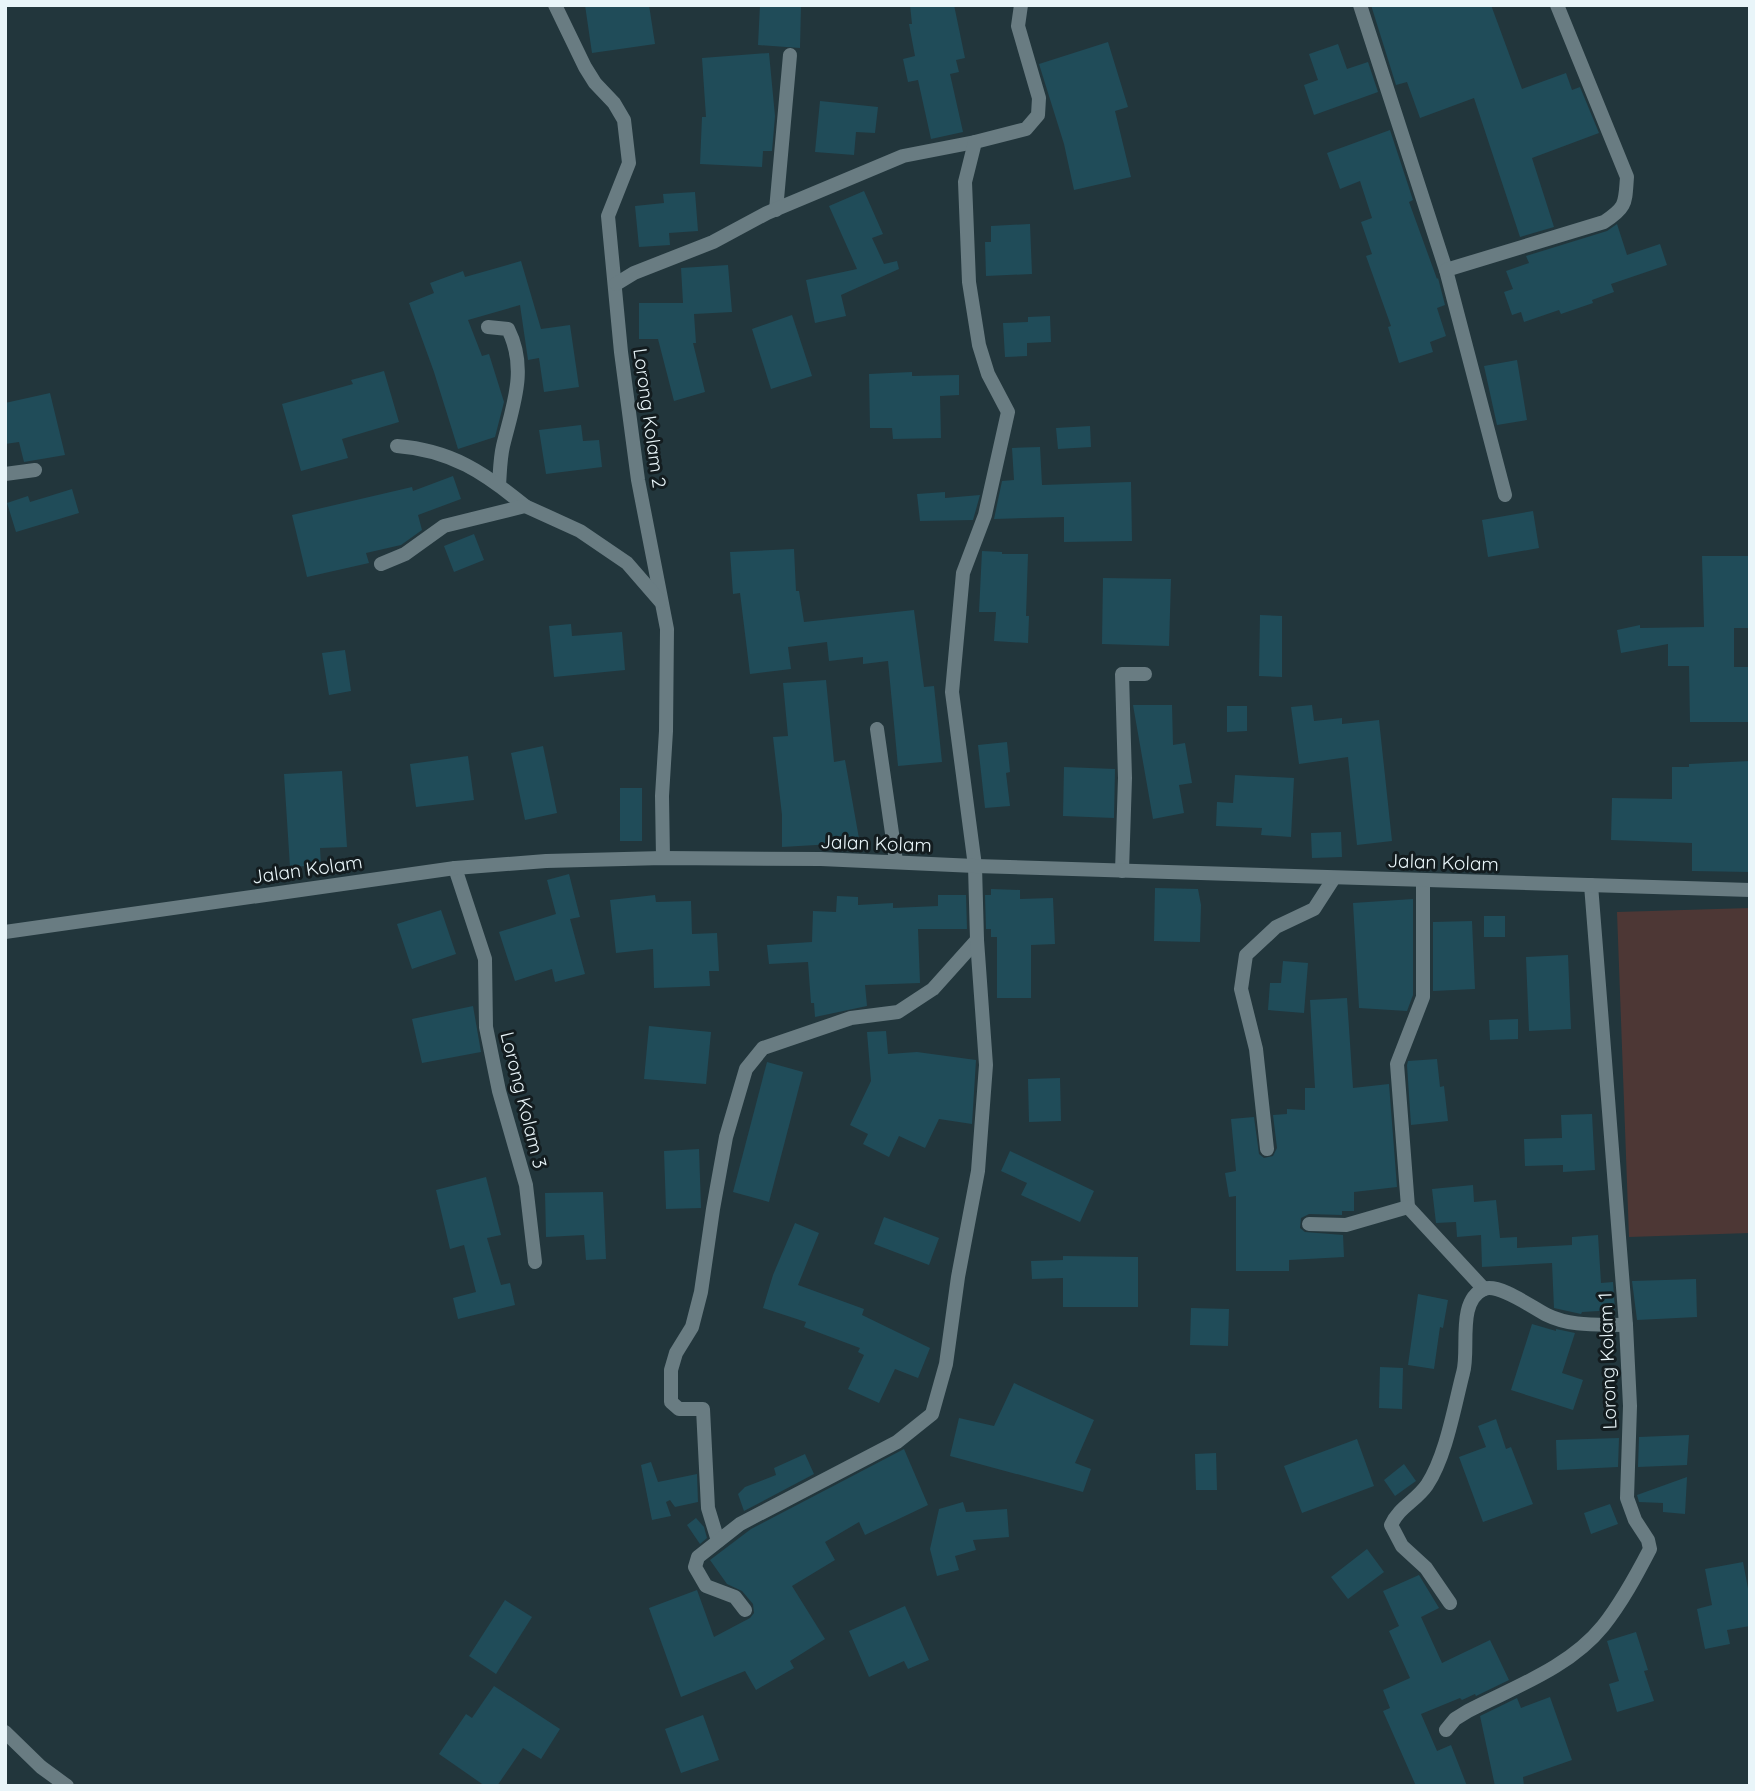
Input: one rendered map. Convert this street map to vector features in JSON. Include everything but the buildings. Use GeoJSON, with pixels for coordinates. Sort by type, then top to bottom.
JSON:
{"type":"FeatureCollection","features":[{"type":"Feature","properties":{"kind":"street","name":"Lorong Kolam 2"},"geometry":{"type":"LineString","coordinates":[[555,5],[590,75],[614,103],[624,120],[629,163],[608,216],[621,352],[638,480],[667,629],[663,859]]}},
{"type":"Feature","properties":{"kind":"street"},"geometry":{"type":"LineString","coordinates":[[616,284],[634,273],[713,242],[776,210],[903,156],[1026,129],[1038,115],[1040,99],[1018,26],[1021,5]]}},
{"type":"Feature","properties":{"kind":"street"},"geometry":{"type":"LineString","coordinates":[[1360,5],[1446,270],[1505,495]]}},
{"type":"Feature","properties":{"kind":"street"},"geometry":{"type":"LineString","coordinates":[[1446,270],[1604,222],[1620,211],[1625,199],[1627,177],[1557,5]]}},
{"type":"Feature","properties":{"kind":"street"},"geometry":{"type":"LineString","coordinates":[[776,210],[790,55]]}},
{"type":"Feature","properties":{"kind":"street"},"geometry":{"type":"LineString","coordinates":[[745,1610],[735,1597],[706,1586],[695,1567],[698,1557],[740,1524],[897,1443],[932,1414],[946,1364],[958,1277],[978,1171],[986,1065],[975,866],[952,692],[963,573],[985,515],[1008,412],[988,374],[979,345],[970,282],[965,183],[975,142]]}},
{"type":"Feature","properties":{"kind":"street"},"geometry":{"type":"LineString","coordinates":[[488,327],[508,329],[517,347],[518,387],[502,449],[499,485]]}},
{"type":"Feature","properties":{"kind":"street"},"geometry":{"type":"LineString","coordinates":[[397,446],[424,447],[455,459],[499,485],[525,506],[580,531],[627,563],[664,605]]}},
{"type":"Feature","properties":{"kind":"street"},"geometry":{"type":"LineString","coordinates":[[5,474],[35,470]]}},
{"type":"Feature","properties":{"kind":"street"},"geometry":{"type":"LineString","coordinates":[[381,564],[405,554],[444,526],[525,506]]}},
{"type":"Feature","properties":{"kind":"street"},"geometry":{"type":"LineString","coordinates":[[1122,871],[1125,778],[1122,674],[1145,674]]}},
{"type":"Feature","properties":{"kind":"street"},"geometry":{"type":"LineString","coordinates":[[877,729],[896,861]]}},
{"type":"Feature","properties":{"kind":"street","name":"Jalan Kolam"},"geometry":{"type":"LineString","coordinates":[[5,932],[454,868],[545,861],[896,861],[1122,871],[1750,890]]}},
{"type":"Feature","properties":{"kind":"street","name":"Lorong Kolam 3"},"geometry":{"type":"LineString","coordinates":[[454,868],[485,959],[486,1027],[499,1091],[526,1185],[535,1262]]}},
{"type":"Feature","properties":{"kind":"street"},"geometry":{"type":"LineString","coordinates":[[1267,1149],[1256,1049],[1241,989],[1246,955],[1276,928],[1314,909],[1334,878]]}},
{"type":"Feature","properties":{"kind":"street"},"geometry":{"type":"LineString","coordinates":[[1423,880],[1423,996],[1397,1064],[1408,1207],[1484,1289]]}},
{"type":"Feature","properties":{"kind":"street","name":"Lorong Kolam 1"},"geometry":{"type":"LineString","coordinates":[[1446,1730],[1455,1719],[1468,1711],[1552,1669],[1601,1629],[1626,1594],[1650,1549],[1627,1498],[1630,1406],[1626,1325],[1591,885]]}},
{"type":"Feature","properties":{"kind":"street"},"geometry":{"type":"LineString","coordinates":[[718,1541],[708,1508],[703,1409],[679,1409],[671,1402],[671,1370],[676,1353],[692,1328],[698,1304],[726,1136],[746,1069],[763,1048],[851,1018],[898,1012],[933,989],[977,940]]}},
{"type":"Feature","properties":{"kind":"street"},"geometry":{"type":"LineString","coordinates":[[1309,1224],[1346,1225],[1408,1207]]}},
{"type":"Feature","properties":{"kind":"street"},"geometry":{"type":"LineString","coordinates":[[1450,1602],[1426,1568],[1402,1546],[1391,1525],[1396,1514],[1426,1486],[1441,1454],[1466,1364],[1465,1330],[1471,1301],[1484,1289],[1498,1289],[1550,1317],[1577,1324],[1626,1325]]}},
{"type":"Feature","properties":{"kind":"street"},"geometry":{"type":"LineString","coordinates":[[5,1732],[41,1767],[67,1786]]}},
{"type":"Feature","properties":{"kind":"shaded area"},"geometry":{"type":"Polygon","coordinates":[[[1750,908],[1750,1233],[1629,1237],[1617,912],[1750,908]]]}}]}
